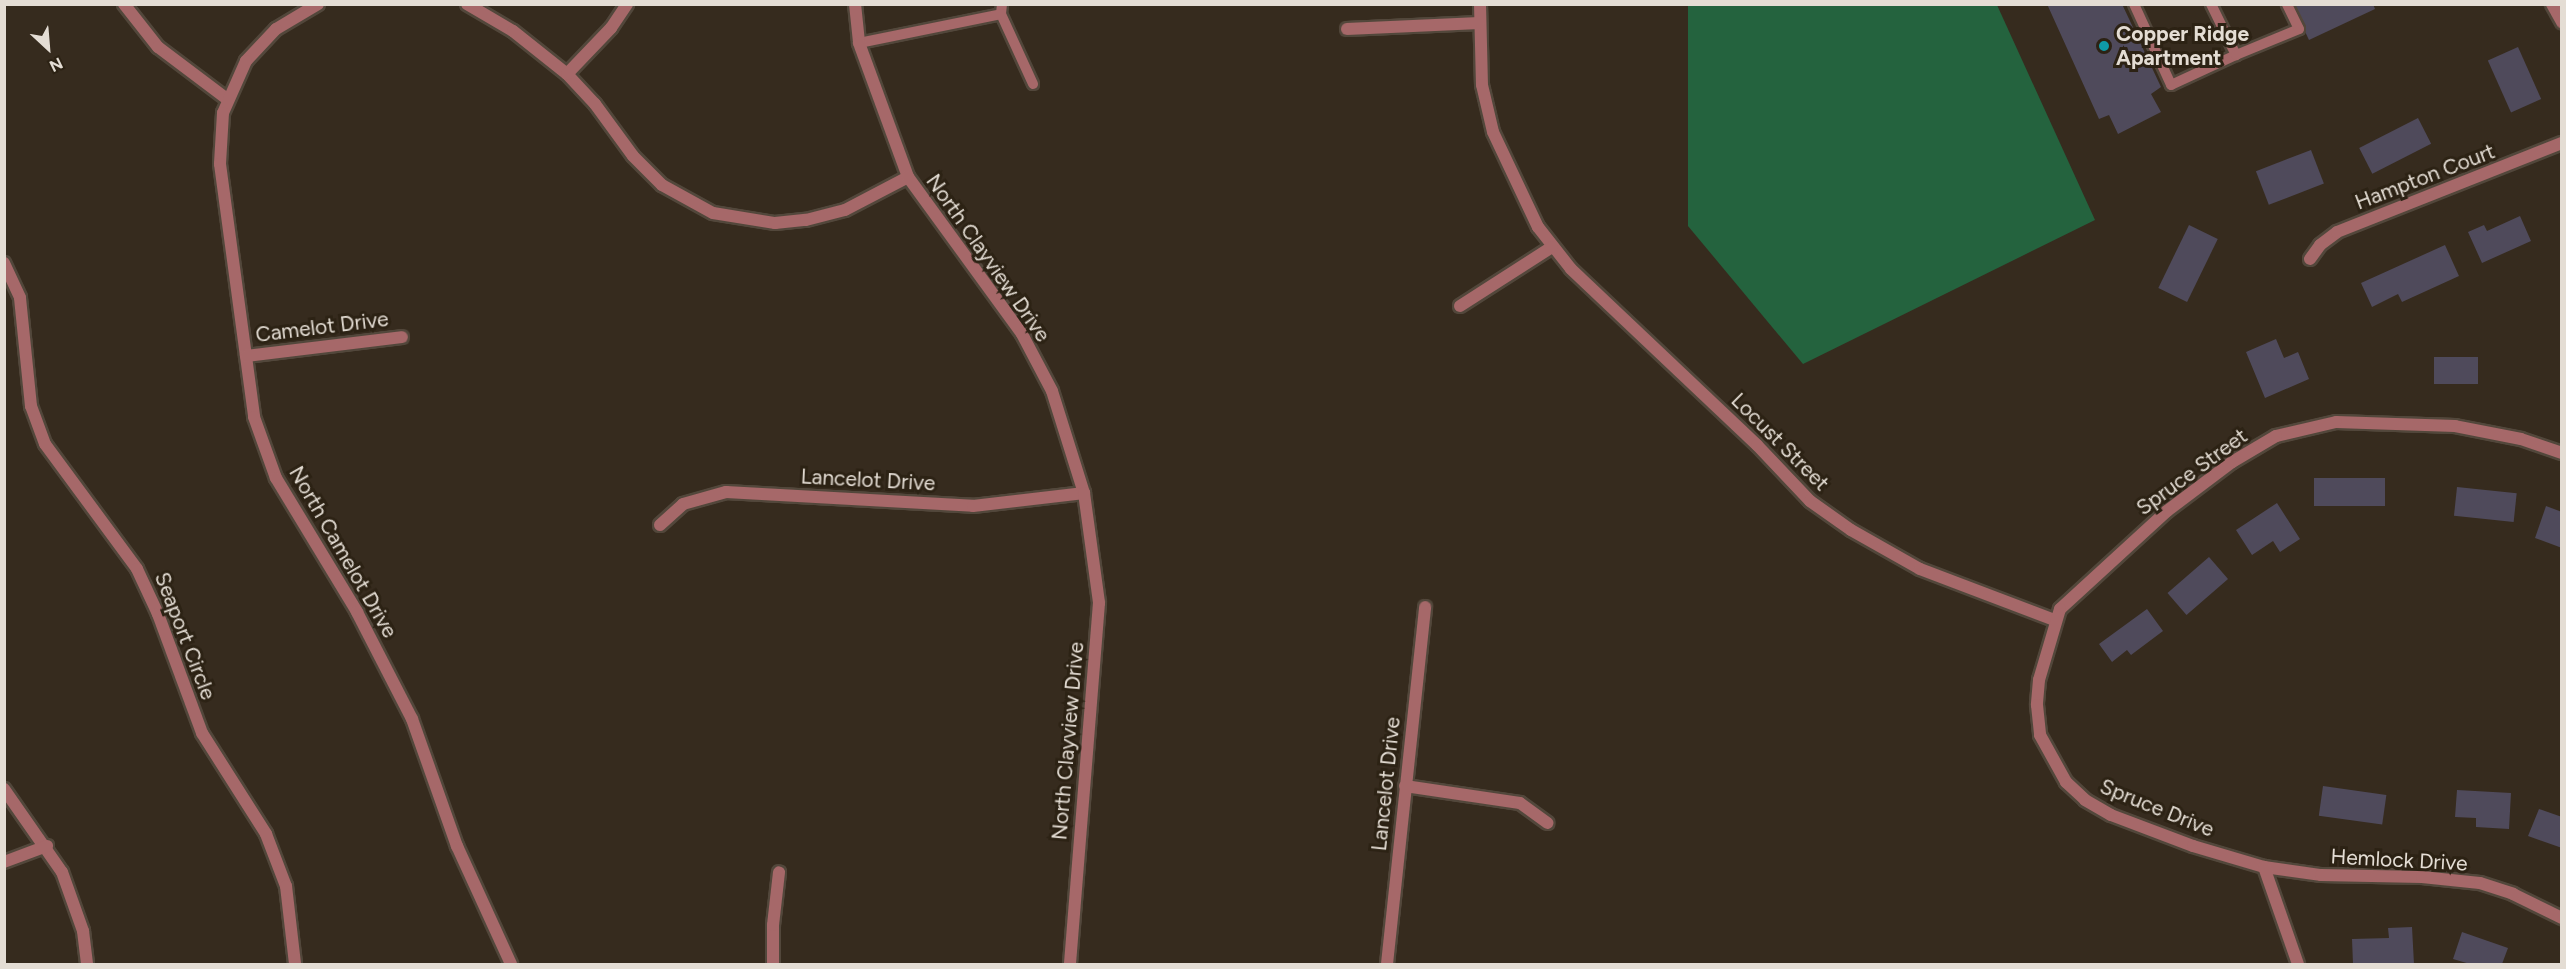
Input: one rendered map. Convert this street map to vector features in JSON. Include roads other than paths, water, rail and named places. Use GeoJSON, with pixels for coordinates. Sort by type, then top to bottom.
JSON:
{"type":"FeatureCollection","features":[{"type":"Feature","properties":{"kind":"street"},"geometry":{"type":"LineString","coordinates":[[124,4],[158,47],[227,99],[246,61],[276,28],[318,4]]}},
{"type":"Feature","properties":{"kind":"street"},"geometry":{"type":"LineString","coordinates":[[467,4],[513,31],[567,74],[595,104],[633,156],[662,185],[713,213],[775,223],[806,220],[845,210],[908,177]]}},
{"type":"Feature","properties":{"kind":"street"},"geometry":{"type":"LineString","coordinates":[[567,74],[611,28],[627,4]]}},
{"type":"Feature","properties":{"kind":"street","name":"North Clayview Drive"},"geometry":{"type":"LineString","coordinates":[[855,4],[859,43],[908,177],[1022,334],[1052,391],[1084,493],[1099,603],[1070,964]]}},
{"type":"Feature","properties":{"kind":"street","name":"Locust Street"},"geometry":{"type":"LineString","coordinates":[[1480,4],[1482,85],[1493,132],[1510,174],[1552,247],[1757,445],[1810,501],[1851,530],[1920,569],[2054,620]]}},
{"type":"Feature","properties":{"kind":"street"},"geometry":{"type":"LineString","coordinates":[[2552,4],[2562,22]]}},
{"type":"Feature","properties":{"kind":"street"},"geometry":{"type":"LineString","coordinates":[[1347,29],[1479,23]]}},
{"type":"Feature","properties":{"kind":"street","name":"North Camelot Drive"},"geometry":{"type":"LineString","coordinates":[[227,99],[220,164],[254,417],[276,478],[357,612],[412,719],[457,846],[511,964]]}},
{"type":"Feature","properties":{"kind":"street","name":"Hampton Court"},"geometry":{"type":"LineString","coordinates":[[2310,259],[2320,245],[2337,232],[2562,143]]}},
{"type":"Feature","properties":{"kind":"street"},"geometry":{"type":"LineString","coordinates":[[1460,306],[1552,247]]}},
{"type":"Feature","properties":{"kind":"street","name":"Seaport Circle"},"geometry":{"type":"LineString","coordinates":[[4,263],[20,298],[31,406],[45,444],[137,569],[158,614],[202,733],[266,834],[286,886],[295,964]]}},
{"type":"Feature","properties":{"kind":"street","name":"Camelot Drive"},"geometry":{"type":"LineString","coordinates":[[246,356],[402,338]]}},
{"type":"Feature","properties":{"kind":"street","name":"Spruce Street"},"geometry":{"type":"LineString","coordinates":[[2054,620],[2098,572],[2168,511],[2232,462],[2276,436],[2336,422],[2455,426],[2521,439],[2562,453]]}},
{"type":"Feature","properties":{"kind":"street","name":"Lancelot Drive"},"geometry":{"type":"LineString","coordinates":[[660,525],[683,504],[726,492],[973,506],[1084,493]]}},
{"type":"Feature","properties":{"kind":"street","name":"Lancelot Drive"},"geometry":{"type":"LineString","coordinates":[[1387,964],[1425,607]]}},
{"type":"Feature","properties":{"kind":"street","name":"Spruce Drive"},"geometry":{"type":"LineString","coordinates":[[2054,620],[2037,705],[2040,735],[2066,782],[2085,800],[2111,815],[2193,846],[2264,867]]}},
{"type":"Feature","properties":{"kind":"street"},"geometry":{"type":"LineString","coordinates":[[1405,786],[1520,803],[1548,823]]}},
{"type":"Feature","properties":{"kind":"street"},"geometry":{"type":"LineString","coordinates":[[4,789],[47,846],[75,901],[87,964]]}},
{"type":"Feature","properties":{"kind":"street"},"geometry":{"type":"LineString","coordinates":[[4,862],[47,846]]}},
{"type":"Feature","properties":{"kind":"street"},"geometry":{"type":"LineString","coordinates":[[2264,867],[2298,964]]}},
{"type":"Feature","properties":{"kind":"street","name":"Hemlock Drive"},"geometry":{"type":"LineString","coordinates":[[2264,867],[2321,875],[2385,875],[2480,884],[2513,894],[2562,918]]}},
{"type":"Feature","properties":{"kind":"street"},"geometry":{"type":"LineString","coordinates":[[774,964],[773,925],[779,872]]}},
{"type":"Feature","properties":{"kind":"lane"},"geometry":{"type":"LineString","coordinates":[[2134,4],[2172,85],[2299,29],[2287,4]]}},
{"type":"Feature","properties":{"kind":"lane"},"geometry":{"type":"LineString","coordinates":[[2211,4],[2236,55]]}},
{"type":"Feature","properties":{"kind":"lane"},"geometry":{"type":"LineString","coordinates":[[859,43],[1001,9],[1033,84]]}},
{"type":"Feature","properties":{"kind":"place","name":"Copper Ridge Apartment"},"geometry":{"type":"Point","coordinates":[2104,46]}}]}
